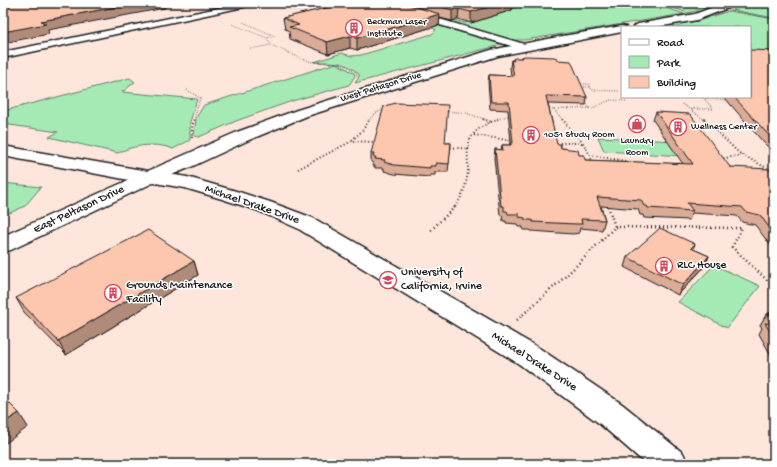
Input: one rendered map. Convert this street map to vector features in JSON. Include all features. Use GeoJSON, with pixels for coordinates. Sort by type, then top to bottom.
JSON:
{"type":"FeatureCollection","features":[{"type":"Feature","properties":{"kind":"street"},"geometry":{"type":"LineString","coordinates":[[643,26],[697,16],[733,3]]}},
{"type":"Feature","properties":{"kind":"street","name":"West Peltason Drive"},"geometry":{"type":"LineString","coordinates":[[150,177],[302,112],[521,46],[621,29]]}},
{"type":"Feature","properties":{"kind":"street","name":"Michael Drake Drive"},"geometry":{"type":"LineString","coordinates":[[3,150],[115,172],[187,184],[263,206],[304,223],[529,356],[611,414],[671,464]]}},
{"type":"Feature","properties":{"kind":"street","name":"East Peltason Drive"},"geometry":{"type":"LineString","coordinates":[[4,246],[150,177]]}},
{"type":"Feature","properties":{"kind":"lane"},"geometry":{"type":"LineString","coordinates":[[3,55],[253,3]]}},
{"type":"Feature","properties":{"kind":"lane"},"geometry":{"type":"LineString","coordinates":[[414,14],[521,46]]}},
{"type":"Feature","properties":{"kind":"path"},"geometry":{"type":"LineString","coordinates":[[693,3],[774,19]]}},
{"type":"Feature","properties":{"kind":"path"},"geometry":{"type":"LineString","coordinates":[[3,10],[16,8]]}},
{"type":"Feature","properties":{"kind":"path"},"geometry":{"type":"LineString","coordinates":[[231,23],[267,38],[275,36],[242,22]]}},
{"type":"Feature","properties":{"kind":"path"},"geometry":{"type":"LineString","coordinates":[[267,38],[271,45]]}},
{"type":"Feature","properties":{"kind":"path"},"geometry":{"type":"LineString","coordinates":[[250,48],[271,45],[311,62],[337,63],[356,72],[357,77]]}},
{"type":"Feature","properties":{"kind":"path"},"geometry":{"type":"LineString","coordinates":[[581,92],[577,84],[590,84],[592,90],[620,91]]}},
{"type":"Feature","properties":{"kind":"path"},"geometry":{"type":"LineString","coordinates":[[188,90],[200,98],[192,128],[192,142]]}},
{"type":"Feature","properties":{"kind":"path"},"geometry":{"type":"LineString","coordinates":[[584,98],[589,109]]}},
{"type":"Feature","properties":{"kind":"path"},"geometry":{"type":"LineString","coordinates":[[704,98],[729,100],[728,98]]}},
{"type":"Feature","properties":{"kind":"path"},"geometry":{"type":"LineString","coordinates":[[692,109],[713,109],[704,98]]}},
{"type":"Feature","properties":{"kind":"path"},"geometry":{"type":"LineString","coordinates":[[542,110],[589,109],[598,107],[610,100],[626,101]]}},
{"type":"Feature","properties":{"kind":"path"},"geometry":{"type":"LineString","coordinates":[[682,104],[699,113],[728,144],[742,155],[774,172]]}},
{"type":"Feature","properties":{"kind":"path"},"geometry":{"type":"LineString","coordinates":[[298,169],[352,141],[362,130],[369,118],[377,112],[390,108]]}},
{"type":"Feature","properties":{"kind":"path"},"geometry":{"type":"LineString","coordinates":[[442,110],[466,113],[492,122]]}},
{"type":"Feature","properties":{"kind":"path"},"geometry":{"type":"LineString","coordinates":[[554,110],[583,143],[590,155],[592,163]]}},
{"type":"Feature","properties":{"kind":"path"},"geometry":{"type":"LineString","coordinates":[[431,230],[455,209],[465,187],[470,142],[473,135],[492,122],[512,115],[509,112]]}},
{"type":"Feature","properties":{"kind":"path"},"geometry":{"type":"LineString","coordinates":[[473,135],[516,142]]}},
{"type":"Feature","properties":{"kind":"path"},"geometry":{"type":"LineString","coordinates":[[352,141],[383,143]]}},
{"type":"Feature","properties":{"kind":"path"},"geometry":{"type":"LineString","coordinates":[[552,143],[583,143]]}},
{"type":"Feature","properties":{"kind":"path"},"geometry":{"type":"LineString","coordinates":[[447,147],[470,149]]}},
{"type":"Feature","properties":{"kind":"path"},"geometry":{"type":"LineString","coordinates":[[590,155],[635,163]]}},
{"type":"Feature","properties":{"kind":"path"},"geometry":{"type":"LineString","coordinates":[[715,160],[742,155]]}},
{"type":"Feature","properties":{"kind":"path"},"geometry":{"type":"LineString","coordinates":[[669,164],[692,163]]}},
{"type":"Feature","properties":{"kind":"path"},"geometry":{"type":"LineString","coordinates":[[605,198],[615,227]]}},
{"type":"Feature","properties":{"kind":"path"},"geometry":{"type":"LineString","coordinates":[[512,325],[567,275],[615,227],[742,228],[732,247],[774,287]]}},
{"type":"Feature","properties":{"kind":"path"},"geometry":{"type":"LineString","coordinates":[[774,298],[770,302],[774,315]]}},
{"type":"Feature","properties":{"kind":"shaded area","name":"University of California, Irvine"},"geometry":{"type":"Polygon","coordinates":[[[3,3],[774,3],[774,464],[3,464],[3,3]]]}},
{"type":"Feature","properties":{"kind":"green space"},"geometry":{"type":"Polygon","coordinates":[[[530,3],[652,3],[684,14],[525,40],[513,40],[428,16],[433,14],[465,23],[530,3]]]}},
{"type":"Feature","properties":{"kind":"green space"},"geometry":{"type":"Polygon","coordinates":[[[658,3],[688,3],[708,7],[688,13],[658,3]]]}},
{"type":"Feature","properties":{"kind":"green space"},"geometry":{"type":"Polygon","coordinates":[[[745,3],[774,3],[774,18],[732,10],[745,3]]]}},
{"type":"Feature","properties":{"kind":"green space"},"geometry":{"type":"Polygon","coordinates":[[[729,11],[774,19],[774,57],[751,53],[751,26],[667,26],[697,21],[729,11]]]}},
{"type":"Feature","properties":{"kind":"green space"},"geometry":{"type":"Polygon","coordinates":[[[438,23],[502,42],[497,46],[355,83],[359,77],[359,74],[348,66],[337,63],[314,62],[342,53],[351,56],[361,55],[432,34],[436,30],[428,26],[438,23]]]}},
{"type":"Feature","properties":{"kind":"green space"},"geometry":{"type":"Polygon","coordinates":[[[336,63],[354,73],[355,76],[349,85],[292,101],[236,121],[199,137],[194,136],[196,118],[204,105],[336,63]]]}},
{"type":"Feature","properties":{"kind":"green space"},"geometry":{"type":"Polygon","coordinates":[[[130,78],[135,82],[122,92],[197,99],[190,122],[190,140],[173,149],[145,145],[118,153],[49,137],[58,132],[3,124],[3,111],[130,78]]]}},
{"type":"Feature","properties":{"kind":"green space"},"geometry":{"type":"Polygon","coordinates":[[[598,137],[674,141],[683,156],[604,151],[598,137]]]}},
{"type":"Feature","properties":{"kind":"green space"},"geometry":{"type":"Polygon","coordinates":[[[3,183],[41,187],[25,206],[3,216],[3,183]]]}},
{"type":"Feature","properties":{"kind":"green space"},"geometry":{"type":"Polygon","coordinates":[[[714,265],[760,286],[727,328],[678,302],[714,265]]]}},
{"type":"Feature","properties":{"kind":"building"},"geometry":{"type":"Polygon","coordinates":[[[11,3],[137,3],[41,21],[46,24],[3,32],[3,17],[11,3]]]}},
{"type":"Feature","properties":{"kind":"building","name":"Beckman Laser Institute"},"geometry":{"type":"Polygon","coordinates":[[[335,3],[402,3],[440,14],[357,38],[350,36],[327,42],[289,27],[299,25],[283,18],[335,6],[331,5],[335,3]]]}},
{"type":"Feature","properties":{"kind":"building"},"geometry":{"type":"Polygon","coordinates":[[[426,3],[503,3],[471,12],[459,9],[452,10],[426,3]]]}},
{"type":"Feature","properties":{"kind":"building"},"geometry":{"type":"Polygon","coordinates":[[[751,50],[774,51],[774,141],[735,98],[751,98],[751,50]]]}},
{"type":"Feature","properties":{"kind":"building"},"geometry":{"type":"Polygon","coordinates":[[[521,57],[554,57],[558,60],[571,61],[587,97],[546,96],[557,144],[560,144],[561,148],[578,150],[579,155],[584,155],[585,160],[693,164],[656,112],[690,114],[730,167],[769,169],[774,174],[774,234],[760,215],[746,212],[742,207],[687,203],[693,211],[648,208],[647,206],[644,206],[641,200],[597,197],[605,220],[581,219],[582,224],[533,222],[532,220],[525,220],[525,218],[519,217],[519,214],[508,214],[507,211],[504,211],[504,206],[501,206],[495,149],[503,150],[502,145],[511,145],[511,143],[513,143],[509,102],[491,102],[489,75],[514,76],[511,60],[514,61],[513,59],[515,58],[522,58],[521,57]]]}},
{"type":"Feature","properties":{"kind":"building"},"geometry":{"type":"Polygon","coordinates":[[[396,103],[448,105],[445,143],[451,143],[449,164],[436,163],[436,166],[430,166],[430,168],[394,165],[384,162],[385,160],[375,159],[376,157],[373,157],[374,153],[371,153],[384,106],[396,103]]]}},
{"type":"Feature","properties":{"kind":"building","name":"RLC House"},"geometry":{"type":"Polygon","coordinates":[[[660,228],[695,244],[691,248],[709,256],[683,285],[627,257],[660,228]]]}},
{"type":"Feature","properties":{"kind":"building","name":"Grounds Maintenance Facility"},"geometry":{"type":"Polygon","coordinates":[[[148,230],[194,261],[58,341],[16,298],[148,230]]]}},
{"type":"Feature","properties":{"kind":"building"},"geometry":{"type":"Polygon","coordinates":[[[768,313],[774,313],[774,339],[765,323],[771,324],[766,315],[770,315],[768,313]]]}},
{"type":"Feature","properties":{"kind":"building"},"geometry":{"type":"Polygon","coordinates":[[[3,397],[19,413],[3,423],[3,397]]]}},
{"type":"Feature","properties":{"kind":"place","name":"Beckman Laser Institute"},"geometry":{"type":"Point","coordinates":[354,28]}},
{"type":"Feature","properties":{"kind":"place","name":"Laundry Room"},"geometry":{"type":"Point","coordinates":[637,124]}},
{"type":"Feature","properties":{"kind":"place","name":"Wellness Center"},"geometry":{"type":"Point","coordinates":[678,127]}},
{"type":"Feature","properties":{"kind":"place","name":"1051 Study Room"},"geometry":{"type":"Point","coordinates":[531,135]}},
{"type":"Feature","properties":{"kind":"place","name":"RLC House"},"geometry":{"type":"Point","coordinates":[664,266]}},
{"type":"Feature","properties":{"kind":"place","name":"University of California, Irvine"},"geometry":{"type":"Point","coordinates":[388,280]}},
{"type":"Feature","properties":{"kind":"place","name":"Grounds Maintenance Facility"},"geometry":{"type":"Point","coordinates":[113,293]}}]}
